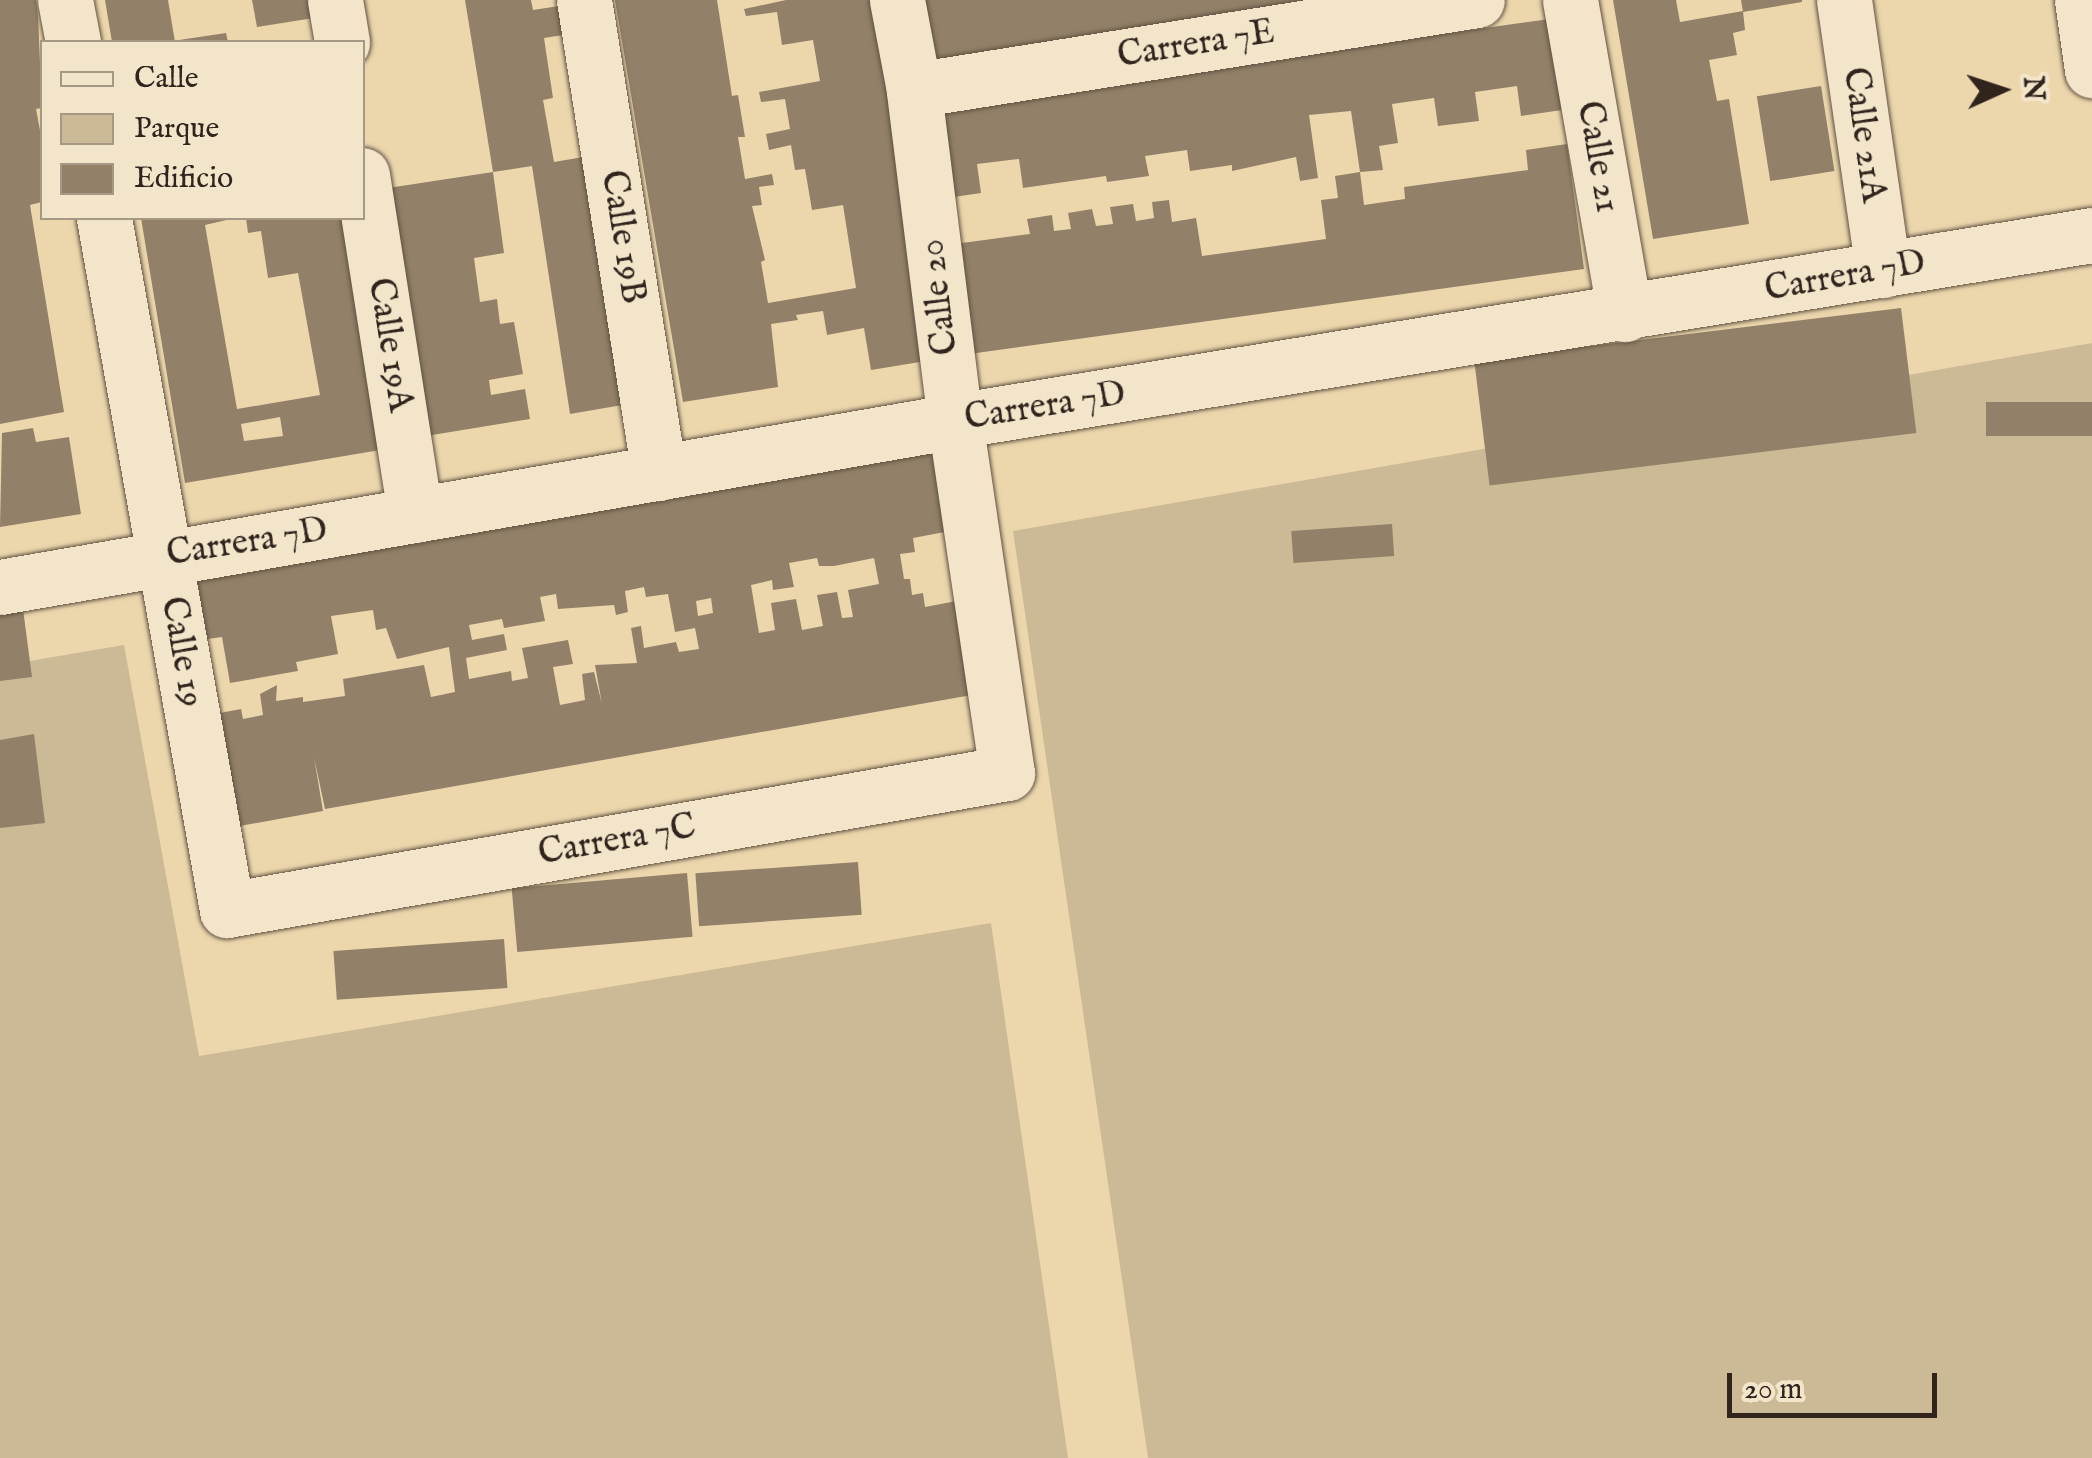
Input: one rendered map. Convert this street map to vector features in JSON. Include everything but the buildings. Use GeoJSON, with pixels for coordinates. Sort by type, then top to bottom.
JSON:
{"type":"FeatureCollection","features":[{"type":"Feature","properties":{"kind":"street"},"geometry":{"type":"LineString","coordinates":[[65,0],[73,40]]}},
{"type":"Feature","properties":{"kind":"street"},"geometry":{"type":"LineString","coordinates":[[336,0],[342,40]]}},
{"type":"Feature","properties":{"kind":"street","name":"Calle 19B"},"geometry":{"type":"LineString","coordinates":[[584,0],[659,473]]}},
{"type":"Feature","properties":{"kind":"street","name":"Calle 20"},"geometry":{"type":"LineString","coordinates":[[897,0],[914,90],[955,422],[1007,772]]}},
{"type":"Feature","properties":{"kind":"street","name":"Carrera 7E"},"geometry":{"type":"LineString","coordinates":[[914,90],[1477,0]]}},
{"type":"Feature","properties":{"kind":"street","name":"Calle 21"},"geometry":{"type":"LineString","coordinates":[[1570,0],[1625,314]]}},
{"type":"Feature","properties":{"kind":"street","name":"Calle 21A"},"geometry":{"type":"LineString","coordinates":[[1844,0],[1883,270]]}},
{"type":"Feature","properties":{"kind":"street"},"geometry":{"type":"LineString","coordinates":[[2082,0],[2092,70]]}},
{"type":"Feature","properties":{"kind":"street","name":"Calle 19A"},"geometry":{"type":"LineString","coordinates":[[365,194],[415,515]]}},
{"type":"Feature","properties":{"kind":"street","name":"Calle 19"},"geometry":{"type":"LineString","coordinates":[[104,220],[227,910]]}},
{"type":"Feature","properties":{"kind":"street","name":"Carrera 7D"},"geometry":{"type":"LineString","coordinates":[[0,587],[955,422],[2092,235]]}},
{"type":"Feature","properties":{"kind":"street","name":"Carrera 7C"},"geometry":{"type":"LineString","coordinates":[[227,910],[1007,772]]}},
{"type":"Feature","properties":{"kind":"green space"},"geometry":{"type":"Polygon","coordinates":[[[2092,343],[2092,1458],[1148,1458],[1013,531],[2092,343]]]}},
{"type":"Feature","properties":{"kind":"green space"},"geometry":{"type":"Polygon","coordinates":[[[124,645],[199,1056],[991,923],[1068,1458],[0,1458],[0,666],[124,645]]]}}]}
